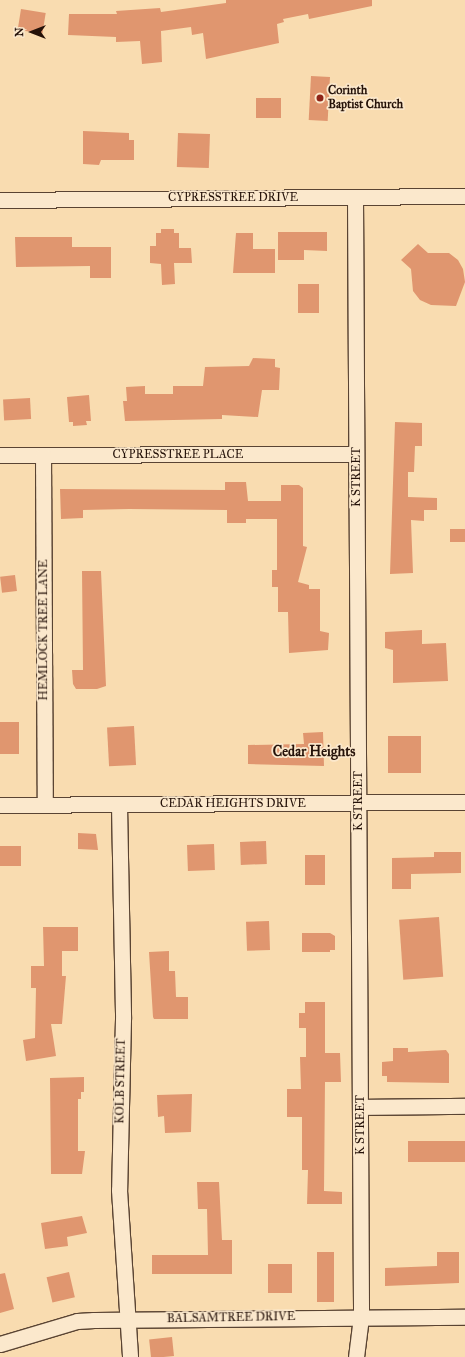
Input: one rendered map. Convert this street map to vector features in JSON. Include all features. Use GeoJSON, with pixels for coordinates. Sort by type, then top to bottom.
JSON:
{"type":"FeatureCollection","features":[{"type":"Feature","properties":{"kind":"street","name":"CYPRESSTREE DRIVE"},"geometry":{"type":"LineString","coordinates":[[0,200],[465,196]]}},
{"type":"Feature","properties":{"kind":"street","name":"K STREET"},"geometry":{"type":"LineString","coordinates":[[356,197],[356,454],[361,1107],[361,1317],[356,1357]]}},
{"type":"Feature","properties":{"kind":"street","name":"CYPRESSTREE PLACE"},"geometry":{"type":"LineString","coordinates":[[0,455],[356,454]]}},
{"type":"Feature","properties":{"kind":"street","name":"HEMLOCK TREE LANE"},"geometry":{"type":"LineString","coordinates":[[43,455],[45,805]]}},
{"type":"Feature","properties":{"kind":"street","name":"CEDAR HEIGHTS DRIVE"},"geometry":{"type":"LineString","coordinates":[[0,806],[465,802]]}},
{"type":"Feature","properties":{"kind":"street","name":"KOLB STREET"},"geometry":{"type":"LineString","coordinates":[[119,805],[123,1019],[119,1190],[126,1320],[130,1357]]}},
{"type":"Feature","properties":{"kind":"street"},"geometry":{"type":"LineString","coordinates":[[361,1107],[465,1106]]}},
{"type":"Feature","properties":{"kind":"street","name":"BALSAMTREE DRIVE"},"geometry":{"type":"LineString","coordinates":[[0,1344],[77,1321],[465,1317]]}},
{"type":"Feature","properties":{"kind":"building"},"geometry":{"type":"Polygon","coordinates":[[[226,0],[372,0],[372,6],[309,19],[308,14],[283,19],[284,22],[277,24],[279,43],[206,59],[203,33],[192,35],[191,27],[161,31],[162,62],[142,64],[140,41],[116,42],[116,37],[68,35],[69,14],[117,14],[116,11],[160,8],[161,12],[226,3],[226,0]]]}},
{"type":"Feature","properties":{"kind":"building"},"geometry":{"type":"Polygon","coordinates":[[[21,9],[46,13],[42,34],[18,30],[21,9]]]}},
{"type":"Feature","properties":{"kind":"building","name":"Corinth Baptist Church"},"geometry":{"type":"Polygon","coordinates":[[[311,76],[330,77],[328,121],[309,120],[311,76]]]}},
{"type":"Feature","properties":{"kind":"building"},"geometry":{"type":"Polygon","coordinates":[[[256,98],[281,98],[281,118],[256,118],[256,98]]]}},
{"type":"Feature","properties":{"kind":"building"},"geometry":{"type":"Polygon","coordinates":[[[83,131],[129,133],[129,140],[134,140],[134,160],[101,160],[99,165],[83,164],[83,131]]]}},
{"type":"Feature","properties":{"kind":"building"},"geometry":{"type":"Polygon","coordinates":[[[178,133],[210,134],[209,168],[177,167],[178,133]]]}},
{"type":"Feature","properties":{"kind":"building"},"geometry":{"type":"Polygon","coordinates":[[[161,229],[174,229],[174,233],[179,233],[179,248],[191,248],[192,263],[174,263],[175,284],[162,285],[161,264],[150,263],[150,246],[156,246],[156,233],[161,233],[161,229]]]}},
{"type":"Feature","properties":{"kind":"building"},"geometry":{"type":"Polygon","coordinates":[[[278,232],[327,232],[327,251],[304,250],[304,260],[278,260],[278,232]]]}},
{"type":"Feature","properties":{"kind":"building"},"geometry":{"type":"Polygon","coordinates":[[[236,233],[253,233],[253,249],[275,249],[275,273],[233,273],[236,233]]]}},
{"type":"Feature","properties":{"kind":"building"},"geometry":{"type":"Polygon","coordinates":[[[15,237],[72,237],[72,247],[111,247],[111,278],[90,278],[90,266],[16,267],[15,237]]]}},
{"type":"Feature","properties":{"kind":"building"},"geometry":{"type":"Polygon","coordinates":[[[418,244],[428,253],[449,253],[458,260],[463,269],[465,282],[456,306],[431,305],[420,300],[413,291],[411,269],[401,260],[418,244]]]}},
{"type":"Feature","properties":{"kind":"building"},"geometry":{"type":"Polygon","coordinates":[[[298,284],[319,284],[319,313],[298,313],[298,284]]]}},
{"type":"Feature","properties":{"kind":"building"},"geometry":{"type":"Polygon","coordinates":[[[253,358],[275,359],[275,367],[280,368],[279,390],[262,390],[258,417],[222,415],[222,419],[125,421],[123,401],[127,401],[126,387],[145,386],[145,394],[173,394],[173,386],[203,386],[205,367],[249,366],[253,358]]]}},
{"type":"Feature","properties":{"kind":"building"},"geometry":{"type":"Polygon","coordinates":[[[89,395],[91,421],[86,421],[87,425],[73,426],[73,422],[69,422],[67,397],[89,395]]]}},
{"type":"Feature","properties":{"kind":"building"},"geometry":{"type":"Polygon","coordinates":[[[30,398],[31,419],[4,420],[3,399],[30,398]]]}},
{"type":"Feature","properties":{"kind":"building"},"geometry":{"type":"Polygon","coordinates":[[[395,422],[422,423],[422,446],[415,446],[414,472],[408,472],[408,497],[437,498],[437,510],[424,510],[424,521],[411,520],[413,573],[390,574],[395,422]]]}},
{"type":"Feature","properties":{"kind":"building"},"geometry":{"type":"Polygon","coordinates":[[[225,482],[246,482],[248,501],[281,501],[281,485],[299,485],[303,488],[303,546],[307,547],[298,582],[309,585],[309,589],[320,589],[320,631],[329,633],[328,650],[289,653],[288,612],[278,612],[278,587],[272,587],[272,570],[277,570],[277,519],[246,519],[246,523],[227,523],[227,510],[129,509],[83,510],[83,518],[61,519],[60,489],[225,490],[225,482]]]}},
{"type":"Feature","properties":{"kind":"building"},"geometry":{"type":"Polygon","coordinates":[[[450,529],[465,529],[465,542],[450,542],[450,529]]]}},
{"type":"Feature","properties":{"kind":"building"},"geometry":{"type":"Polygon","coordinates":[[[82,571],[101,571],[106,686],[97,689],[76,689],[73,684],[72,670],[83,670],[82,571]]]}},
{"type":"Feature","properties":{"kind":"building"},"geometry":{"type":"Polygon","coordinates":[[[15,575],[17,591],[2,593],[0,577],[15,575]]]}},
{"type":"Feature","properties":{"kind":"building"},"geometry":{"type":"Polygon","coordinates":[[[422,630],[422,644],[446,643],[448,681],[393,683],[393,650],[385,648],[385,632],[422,630]]]}},
{"type":"Feature","properties":{"kind":"building"},"geometry":{"type":"Polygon","coordinates":[[[0,722],[19,722],[19,754],[0,754],[0,722]]]}},
{"type":"Feature","properties":{"kind":"building"},"geometry":{"type":"Polygon","coordinates":[[[134,726],[136,765],[109,766],[107,727],[134,726]]]}},
{"type":"Feature","properties":{"kind":"building"},"geometry":{"type":"Polygon","coordinates":[[[323,732],[324,766],[248,764],[248,745],[304,744],[303,733],[323,732]]]}},
{"type":"Feature","properties":{"kind":"building"},"geometry":{"type":"Polygon","coordinates":[[[388,736],[421,736],[421,773],[388,773],[388,736]]]}},
{"type":"Feature","properties":{"kind":"building"},"geometry":{"type":"Polygon","coordinates":[[[78,833],[96,834],[98,850],[78,849],[78,833]]]}},
{"type":"Feature","properties":{"kind":"building"},"geometry":{"type":"Polygon","coordinates":[[[266,841],[267,864],[241,865],[240,842],[266,841]]]}},
{"type":"Feature","properties":{"kind":"building"},"geometry":{"type":"Polygon","coordinates":[[[214,844],[215,870],[188,871],[187,845],[214,844]]]}},
{"type":"Feature","properties":{"kind":"building"},"geometry":{"type":"Polygon","coordinates":[[[0,846],[21,846],[21,866],[0,866],[0,846]]]}},
{"type":"Feature","properties":{"kind":"building"},"geometry":{"type":"Polygon","coordinates":[[[434,852],[461,852],[461,873],[411,874],[411,889],[392,889],[392,858],[434,857],[434,852]]]}},
{"type":"Feature","properties":{"kind":"building"},"geometry":{"type":"Polygon","coordinates":[[[305,855],[325,855],[325,885],[305,885],[305,855]]]}},
{"type":"Feature","properties":{"kind":"building"},"geometry":{"type":"Polygon","coordinates":[[[439,917],[443,977],[403,980],[399,920],[439,917]]]}},
{"type":"Feature","properties":{"kind":"building"},"geometry":{"type":"Polygon","coordinates":[[[269,921],[270,950],[247,951],[246,922],[269,921]]]}},
{"type":"Feature","properties":{"kind":"building"},"geometry":{"type":"Polygon","coordinates":[[[43,927],[78,927],[78,951],[62,951],[62,976],[66,976],[62,1024],[51,1024],[56,1056],[26,1061],[23,1040],[35,1038],[36,988],[31,988],[31,966],[44,966],[43,927]]]}},
{"type":"Feature","properties":{"kind":"building"},"geometry":{"type":"Polygon","coordinates":[[[302,933],[330,933],[335,936],[335,950],[330,950],[330,952],[302,952],[302,933]]]}},
{"type":"Feature","properties":{"kind":"building"},"geometry":{"type":"Polygon","coordinates":[[[169,951],[169,971],[175,971],[176,997],[188,997],[188,1019],[154,1019],[153,1017],[149,952],[169,951]]]}},
{"type":"Feature","properties":{"kind":"building"},"geometry":{"type":"Polygon","coordinates":[[[305,1002],[325,1002],[325,1053],[340,1053],[341,1082],[325,1082],[324,1191],[342,1192],[342,1204],[307,1204],[308,1170],[302,1170],[302,1117],[287,1117],[287,1089],[301,1089],[300,1057],[306,1057],[306,1028],[299,1028],[299,1013],[305,1013],[305,1002]]]}},
{"type":"Feature","properties":{"kind":"building"},"geometry":{"type":"Polygon","coordinates":[[[393,1048],[408,1048],[408,1052],[446,1050],[449,1054],[449,1083],[387,1082],[387,1076],[382,1076],[382,1062],[393,1061],[393,1048]]]}},
{"type":"Feature","properties":{"kind":"building"},"geometry":{"type":"Polygon","coordinates":[[[84,1077],[84,1092],[81,1092],[81,1099],[78,1099],[78,1151],[85,1151],[82,1174],[51,1174],[50,1078],[84,1077]]]}},
{"type":"Feature","properties":{"kind":"building"},"geometry":{"type":"Polygon","coordinates":[[[192,1094],[191,1132],[165,1133],[164,1116],[158,1117],[157,1095],[192,1094]]]}},
{"type":"Feature","properties":{"kind":"building"},"geometry":{"type":"Polygon","coordinates":[[[408,1141],[465,1141],[465,1162],[408,1162],[408,1141]]]}},
{"type":"Feature","properties":{"kind":"building"},"geometry":{"type":"Polygon","coordinates":[[[197,1182],[219,1182],[222,1240],[232,1240],[232,1274],[152,1274],[152,1255],[208,1255],[207,1209],[198,1209],[197,1182]]]}},
{"type":"Feature","properties":{"kind":"building"},"geometry":{"type":"Polygon","coordinates":[[[82,1216],[87,1233],[67,1237],[68,1246],[45,1249],[41,1223],[82,1216]]]}},
{"type":"Feature","properties":{"kind":"building"},"geometry":{"type":"Polygon","coordinates":[[[317,1252],[334,1252],[334,1302],[317,1302],[317,1252]]]}},
{"type":"Feature","properties":{"kind":"building"},"geometry":{"type":"Polygon","coordinates":[[[437,1252],[459,1252],[459,1283],[385,1286],[385,1268],[437,1266],[437,1252]]]}},
{"type":"Feature","properties":{"kind":"building"},"geometry":{"type":"Polygon","coordinates":[[[268,1264],[292,1264],[292,1293],[268,1293],[268,1264]]]}},
{"type":"Feature","properties":{"kind":"building"},"geometry":{"type":"Polygon","coordinates":[[[69,1272],[75,1297],[52,1303],[47,1277],[69,1272]]]}},
{"type":"Feature","properties":{"kind":"building"},"geometry":{"type":"Polygon","coordinates":[[[5,1273],[14,1309],[0,1313],[0,1274],[5,1273]]]}},
{"type":"Feature","properties":{"kind":"building"},"geometry":{"type":"Polygon","coordinates":[[[172,1337],[174,1356],[151,1357],[149,1339],[172,1337]]]}},
{"type":"Feature","properties":{"kind":"place","name":"Corinth Baptist Church"},"geometry":{"type":"Point","coordinates":[320,98]}},
{"type":"Feature","properties":{"kind":"district","name":"Cedar Heights"},"geometry":{"type":"Point","coordinates":[314,752]}}]}
